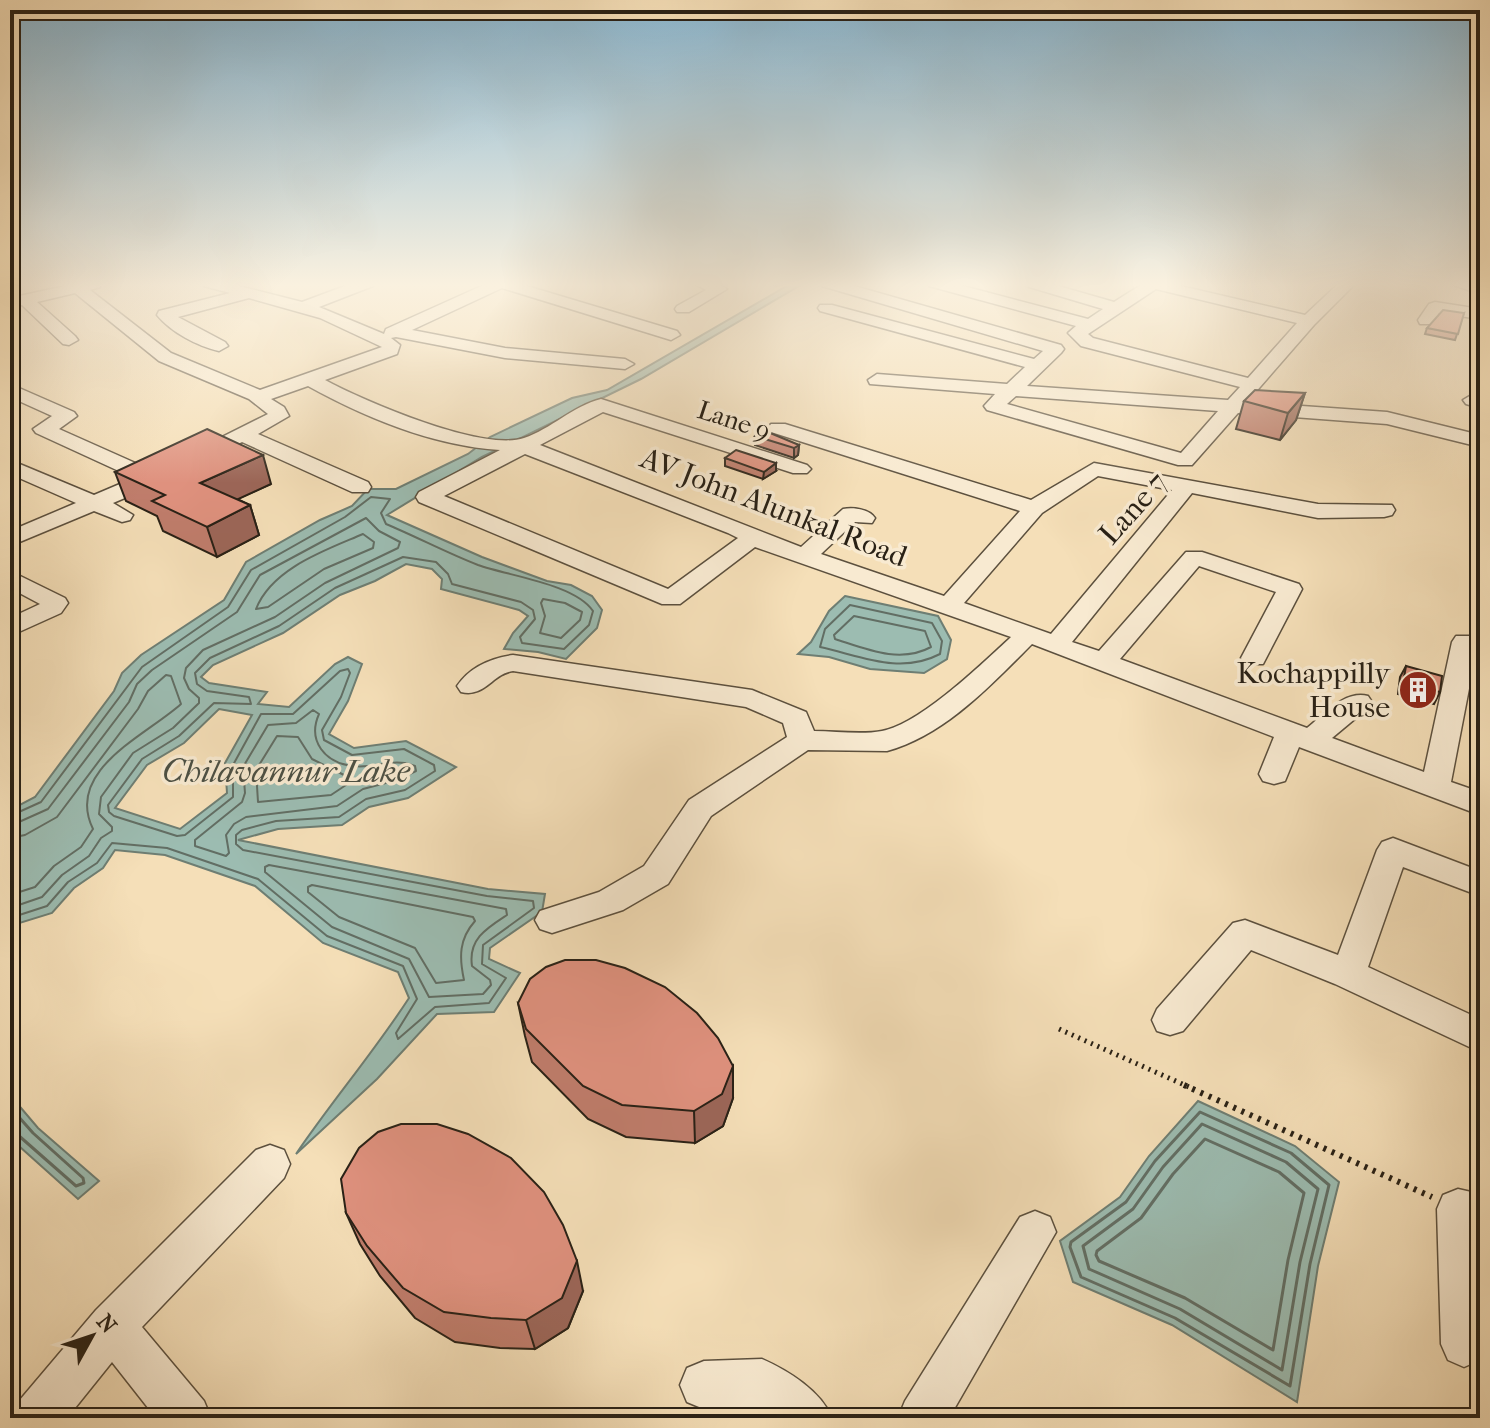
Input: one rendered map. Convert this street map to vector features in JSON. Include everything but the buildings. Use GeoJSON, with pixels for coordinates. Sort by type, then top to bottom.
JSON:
{"type":"FeatureCollection","features":[{"type":"Feature","properties":{"kind":"street"},"geometry":{"type":"LineString","coordinates":[[156,350],[165,357],[259,397],[391,350]]}},
{"type":"Feature","properties":{"kind":"street"},"geometry":{"type":"LineString","coordinates":[[483,350],[625,364]]}},
{"type":"Feature","properties":{"kind":"street"},"geometry":{"type":"LineString","coordinates":[[980,350],[1037,365]]}},
{"type":"Feature","properties":{"kind":"street"},"geometry":{"type":"LineString","coordinates":[[1054,350],[994,406],[1185,461],[1283,350]]}},
{"type":"Feature","properties":{"kind":"street"},"geometry":{"type":"LineString","coordinates":[[1116,350],[1252,385]]}},
{"type":"Feature","properties":{"kind":"street","name":"AV John Alunkal Road"},"geometry":{"type":"LineString","coordinates":[[310,379],[363,405],[439,434],[465,442],[521,445],[753,537],[1028,634],[1480,804]]}},
{"type":"Feature","properties":{"kind":"street"},"geometry":{"type":"LineString","coordinates":[[877,380],[1387,418],[1480,441]]}},
{"type":"Feature","properties":{"kind":"street"},"geometry":{"type":"LineString","coordinates":[[10,390],[67,416],[43,429],[152,478]]}},
{"type":"Feature","properties":{"kind":"street"},"geometry":{"type":"LineString","coordinates":[[10,539],[152,478],[279,416],[258,400],[259,397]]}},
{"type":"Feature","properties":{"kind":"street","name":"Lane 9"},"geometry":{"type":"LineString","coordinates":[[753,537],[671,599],[427,497],[601,405],[800,469]]}},
{"type":"Feature","properties":{"kind":"street"},"geometry":{"type":"LineString","coordinates":[[778,428],[1040,502]]}},
{"type":"Feature","properties":{"kind":"street"},"geometry":{"type":"LineString","coordinates":[[242,435],[360,487]]}},
{"type":"Feature","properties":{"kind":"street"},"geometry":{"type":"LineString","coordinates":[[10,466],[122,515]]}},
{"type":"Feature","properties":{"kind":"street"},"geometry":{"type":"LineString","coordinates":[[949,606],[1040,502],[1094,469],[1187,486]]}},
{"type":"Feature","properties":{"kind":"street","name":"Lane 7"},"geometry":{"type":"LineString","coordinates":[[1056,645],[1187,486],[1318,511],[1384,510]]}},
{"type":"Feature","properties":{"kind":"street"},"geometry":{"type":"LineString","coordinates":[[805,556],[851,514],[864,518]]}},
{"type":"Feature","properties":{"kind":"street"},"geometry":{"type":"LineString","coordinates":[[1103,663],[1194,557],[1290,589],[1254,658]]}},
{"type":"Feature","properties":{"kind":"street"},"geometry":{"type":"LineString","coordinates":[[10,578],[56,603],[52,608],[10,628]]}},
{"type":"Feature","properties":{"kind":"street"},"geometry":{"type":"LineString","coordinates":[[552,920],[611,901],[656,875],[700,808],[802,740],[887,741],[922,724],[950,704],[984,677],[1028,634]]}},
{"type":"Feature","properties":{"kind":"street"},"geometry":{"type":"LineString","coordinates":[[1435,788],[1465,642]]}},
{"type":"Feature","properties":{"kind":"street"},"geometry":{"type":"LineString","coordinates":[[471,686],[498,665],[513,663],[752,699],[796,718],[802,740]]}},
{"type":"Feature","properties":{"kind":"street"},"geometry":{"type":"LineString","coordinates":[[1274,774],[1300,737],[1358,702]]}},
{"type":"Feature","properties":{"kind":"street"},"geometry":{"type":"LineString","coordinates":[[1348,974],[1393,850],[1480,884]]}},
{"type":"Feature","properties":{"kind":"street"},"geometry":{"type":"LineString","coordinates":[[1170,1020],[1245,933],[1348,974],[1480,1036]]}},
{"type":"Feature","properties":{"kind":"street"},"geometry":{"type":"LineString","coordinates":[[36,1418],[112,1326],[270,1164]]}},
{"type":"Feature","properties":{"kind":"street"},"geometry":{"type":"LineString","coordinates":[[1464,1344],[1469,1212]]}},
{"type":"Feature","properties":{"kind":"street"},"geometry":{"type":"LineString","coordinates":[[922,1418],[1035,1232]]}},
{"type":"Feature","properties":{"kind":"street"},"geometry":{"type":"LineString","coordinates":[[112,1326],[187,1418]]}},
{"type":"Feature","properties":{"kind":"street"},"geometry":{"type":"LineString","coordinates":[[704,1385],[762,1383],[808,1418]]}},
{"type":"Feature","properties":{"kind":"path"},"geometry":{"type":"LineString","coordinates":[[1059,1029],[1469,1212]]}},
{"type":"Feature","properties":{"kind":"water","name":"Chilavannur Lake"},"geometry":{"type":"Polygon","coordinates":[[[677,350],[691,350],[641,379],[482,457],[387,515],[482,557],[547,581],[571,585],[592,596],[602,610],[597,628],[566,659],[538,652],[504,649],[528,616],[519,610],[441,589],[442,579],[432,569],[406,564],[340,595],[283,633],[213,665],[201,677],[209,683],[267,692],[258,704],[289,707],[335,664],[348,657],[362,664],[348,701],[329,734],[354,748],[406,741],[456,767],[408,798],[369,807],[342,825],[278,829],[238,840],[488,889],[545,894],[542,912],[490,948],[489,959],[520,973],[494,1012],[437,1014],[377,1079],[296,1154],[409,998],[398,972],[323,943],[255,886],[165,855],[115,850],[103,868],[74,888],[52,913],[10,926],[10,810],[35,797],[114,691],[122,673],[141,655],[224,600],[246,562],[320,520],[352,506],[368,489],[396,489],[468,454],[490,437],[572,398],[607,390],[677,350]],[[219,709],[184,743],[147,765],[115,808],[180,829],[227,793],[225,763],[252,715],[219,709]]]}},
{"type":"Feature","properties":{"kind":"water"},"geometry":{"type":"Polygon","coordinates":[[[845,596],[938,616],[951,640],[947,659],[924,673],[870,669],[829,657],[798,654],[811,642],[829,611],[845,596]]]}},
{"type":"Feature","properties":{"kind":"water"},"geometry":{"type":"Polygon","coordinates":[[[10,1095],[38,1128],[99,1181],[78,1199],[10,1138],[10,1095]]]}},
{"type":"Feature","properties":{"kind":"water"},"geometry":{"type":"Polygon","coordinates":[[[1198,1101],[1295,1146],[1339,1182],[1318,1266],[1297,1402],[1172,1325],[1073,1282],[1060,1241],[1120,1197],[1149,1156],[1198,1101]]]}},
{"type":"Feature","properties":{"kind":"place","name":"Kochappilly House"},"geometry":{"type":"Point","coordinates":[1418,690]}}]}
